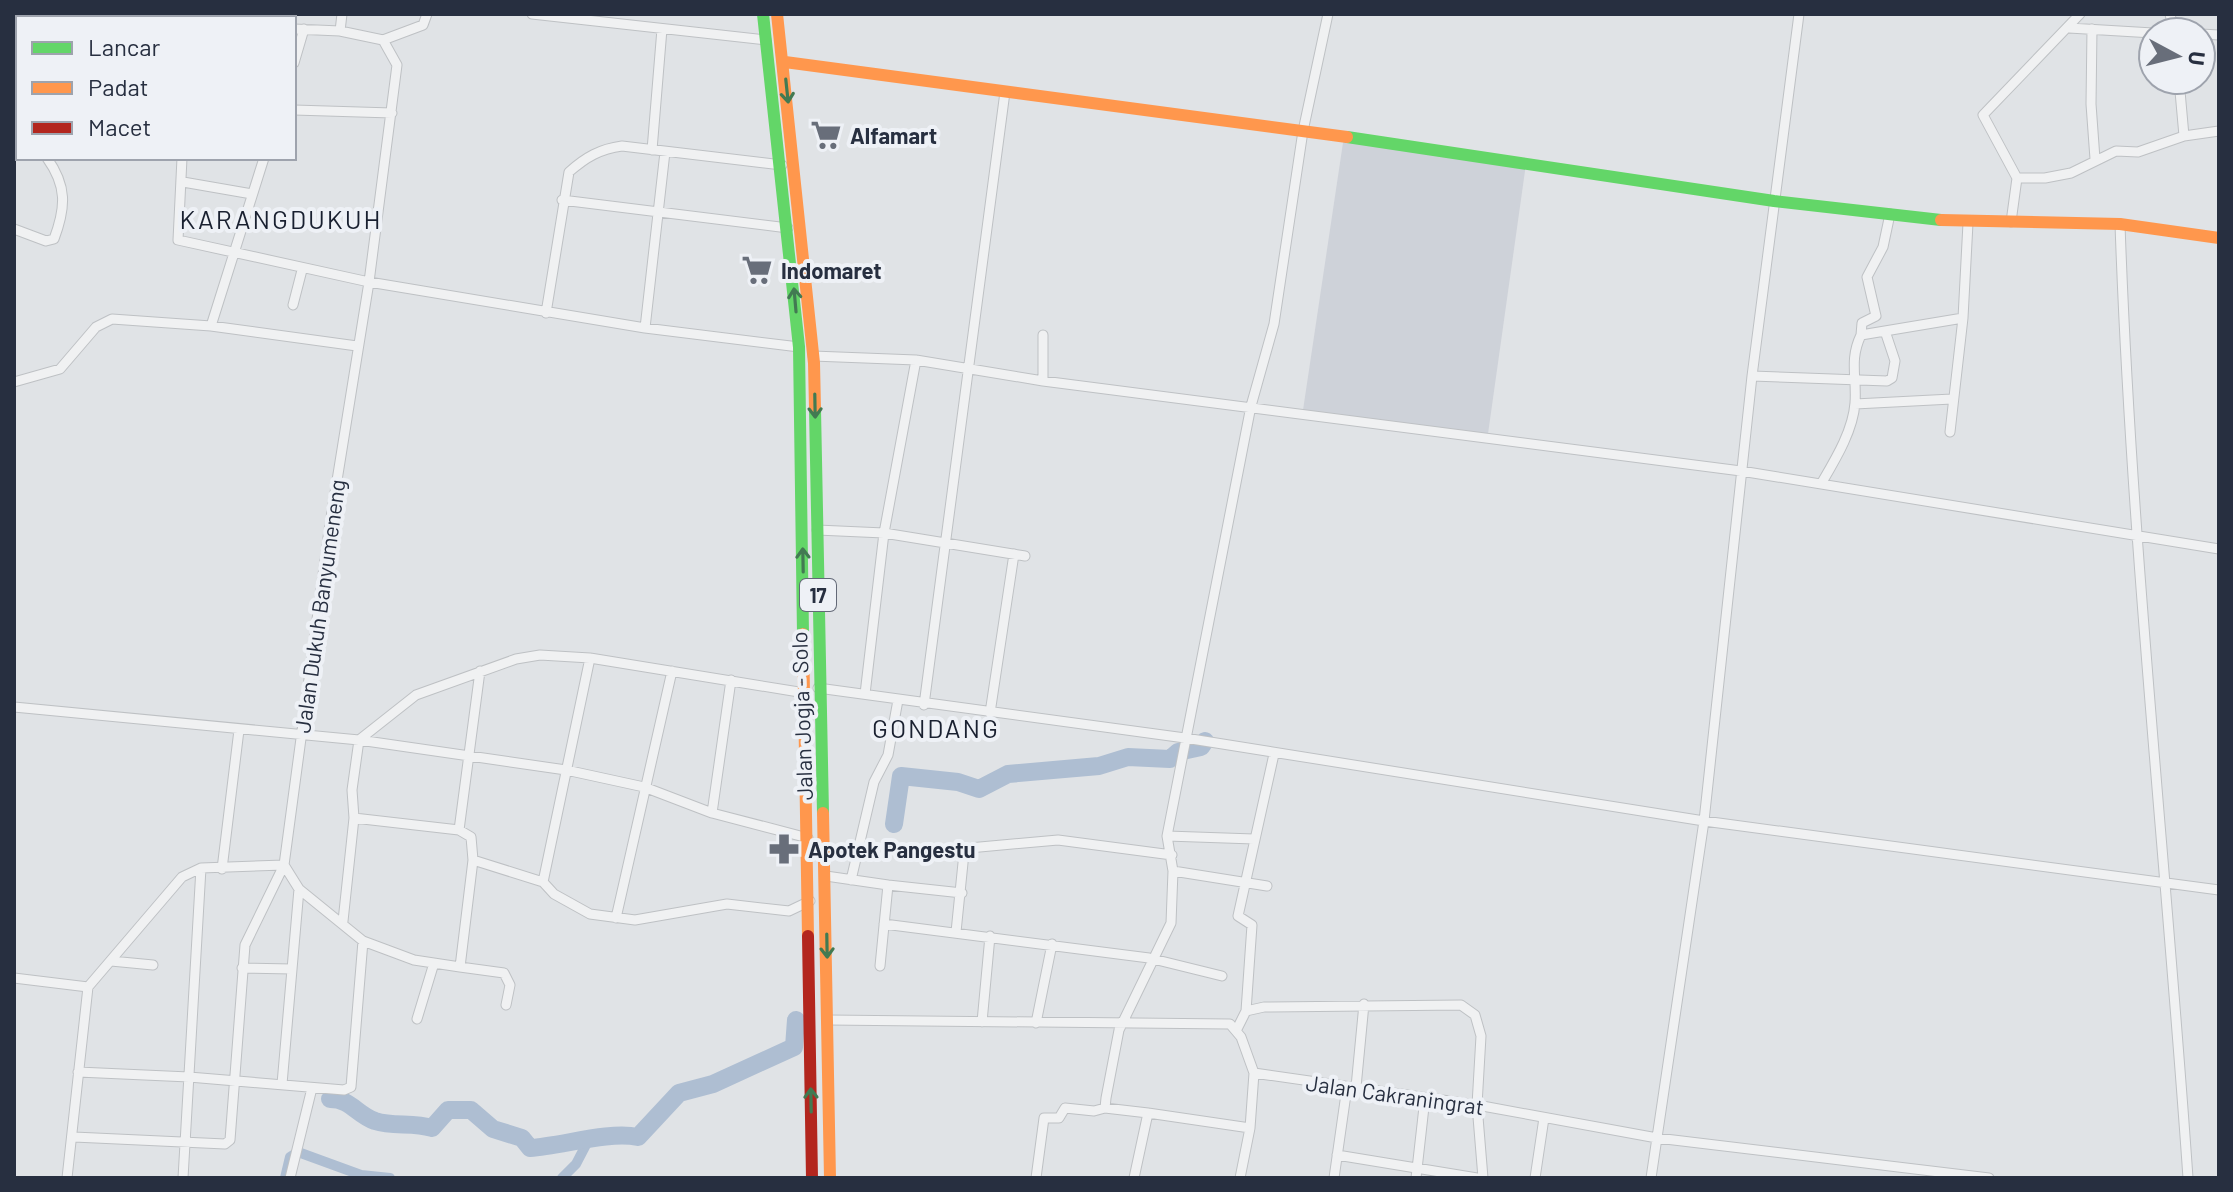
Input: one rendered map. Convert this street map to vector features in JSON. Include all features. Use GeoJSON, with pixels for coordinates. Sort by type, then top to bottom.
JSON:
{"type":"FeatureCollection","features":[{"type":"Feature","properties":{"kind":"main road","name":"Jalan Jogja - Solo"},"geometry":{"type":"LineString","coordinates":[[763,14],[782,165],[799,347],[812,1178]]}},
{"type":"Feature","properties":{"kind":"main road","name":"Jalan Jogja - Solo"},"geometry":{"type":"LineString","coordinates":[[777,14],[785,62],[813,356],[818,688],[827,898],[830,1178]]}},
{"type":"Feature","properties":{"kind":"main road"},"geometry":{"type":"LineString","coordinates":[[785,62],[1303,131],[1774,201],[1968,223],[2120,224],[2219,238]]}},
{"type":"Feature","properties":{"kind":"street"},"geometry":{"type":"LineString","coordinates":[[52,14],[63,16]]}},
{"type":"Feature","properties":{"kind":"street"},"geometry":{"type":"LineString","coordinates":[[340,31],[342,14]]}},
{"type":"Feature","properties":{"kind":"street"},"geometry":{"type":"LineString","coordinates":[[296,49],[299,29],[340,31],[383,40],[423,25],[427,14]]}},
{"type":"Feature","properties":{"kind":"street"},"geometry":{"type":"LineString","coordinates":[[532,14],[766,40]]}},
{"type":"Feature","properties":{"kind":"street"},"geometry":{"type":"LineString","coordinates":[[1105,1108],[1118,1036],[1171,923],[1173,871],[1167,836],[1251,406],[1274,324],[1303,131],[1328,14]]}},
{"type":"Feature","properties":{"kind":"street"},"geometry":{"type":"LineString","coordinates":[[1651,1178],[1704,821],[1727,634],[1752,376],[1799,14]]}},
{"type":"Feature","properties":{"kind":"street"},"geometry":{"type":"LineString","coordinates":[[2011,222],[2017,178],[1983,115],[2016,76],[2069,28],[2080,14]]}},
{"type":"Feature","properties":{"kind":"street"},"geometry":{"type":"LineString","coordinates":[[2069,28],[2137,32]]}},
{"type":"Feature","properties":{"kind":"street"},"geometry":{"type":"LineString","coordinates":[[652,150],[662,29]]}},
{"type":"Feature","properties":{"kind":"street"},"geometry":{"type":"LineString","coordinates":[[2092,29],[2091,104],[2095,159]]}},
{"type":"Feature","properties":{"kind":"street","name":"Jalan Dukuh Banyumeneng"},"geometry":{"type":"LineString","coordinates":[[184,1143],[225,1144],[230,1140],[242,968],[250,932],[284,865],[392,113],[397,65],[383,40]]}},
{"type":"Feature","properties":{"kind":"street"},"geometry":{"type":"LineString","coordinates":[[924,705],[1005,92]]}},
{"type":"Feature","properties":{"kind":"street"},"geometry":{"type":"LineString","coordinates":[[2180,96],[2184,136]]}},
{"type":"Feature","properties":{"kind":"street"},"geometry":{"type":"LineString","coordinates":[[296,110],[392,113]]}},
{"type":"Feature","properties":{"kind":"street"},"geometry":{"type":"LineString","coordinates":[[2017,178],[2045,178],[2071,173],[2116,151],[2138,152],[2184,136],[2219,131]]}},
{"type":"Feature","properties":{"kind":"street"},"geometry":{"type":"LineString","coordinates":[[546,313],[562,200],[569,172],[584,158],[604,149],[622,146],[782,165]]}},
{"type":"Feature","properties":{"kind":"street"},"geometry":{"type":"LineString","coordinates":[[645,328],[665,152]]}},
{"type":"Feature","properties":{"kind":"street"},"geometry":{"type":"LineString","coordinates":[[14,229],[46,241],[54,239],[64,203],[63,184],[48,160]]}},
{"type":"Feature","properties":{"kind":"street"},"geometry":{"type":"LineString","coordinates":[[182,160],[178,240],[234,251],[302,270],[546,313],[799,347]]}},
{"type":"Feature","properties":{"kind":"street"},"geometry":{"type":"LineString","coordinates":[[211,326],[263,160]]}},
{"type":"Feature","properties":{"kind":"street"},"geometry":{"type":"LineString","coordinates":[[183,182],[252,194]]}},
{"type":"Feature","properties":{"kind":"street"},"geometry":{"type":"LineString","coordinates":[[562,200],[788,228]]}},
{"type":"Feature","properties":{"kind":"street"},"geometry":{"type":"LineString","coordinates":[[1821,484],[1840,451],[1855,404],[1854,349],[1861,335],[1862,323],[1876,316],[1867,277],[1883,247],[1890,214]]}},
{"type":"Feature","properties":{"kind":"street"},"geometry":{"type":"LineString","coordinates":[[1950,432],[1963,318],[1968,223]]}},
{"type":"Feature","properties":{"kind":"street"},"geometry":{"type":"LineString","coordinates":[[2120,224],[2135,536],[2150,738],[2167,883],[2188,1178]]}},
{"type":"Feature","properties":{"kind":"street"},"geometry":{"type":"LineString","coordinates":[[293,305],[302,270]]}},
{"type":"Feature","properties":{"kind":"street"},"geometry":{"type":"LineString","coordinates":[[1861,335],[1963,318]]}},
{"type":"Feature","properties":{"kind":"street"},"geometry":{"type":"LineString","coordinates":[[14,382],[60,369],[96,327],[112,319],[211,326],[357,346]]}},
{"type":"Feature","properties":{"kind":"street"},"geometry":{"type":"LineString","coordinates":[[1752,376],[1853,382],[1892,378],[1895,361],[1885,331]]}},
{"type":"Feature","properties":{"kind":"street"},"geometry":{"type":"LineString","coordinates":[[1043,335],[1043,381]]}},
{"type":"Feature","properties":{"kind":"street"},"geometry":{"type":"LineString","coordinates":[[813,356],[916,360],[1043,381],[1741,471],[2219,549]]}},
{"type":"Feature","properties":{"kind":"street"},"geometry":{"type":"LineString","coordinates":[[865,694],[884,533],[916,360]]}},
{"type":"Feature","properties":{"kind":"street"},"geometry":{"type":"LineString","coordinates":[[1855,404],[1952,399]]}},
{"type":"Feature","properties":{"kind":"street"},"geometry":{"type":"LineString","coordinates":[[817,530],[884,533],[1025,556]]}},
{"type":"Feature","properties":{"kind":"street"},"geometry":{"type":"LineString","coordinates":[[990,713],[1014,554]]}},
{"type":"Feature","properties":{"kind":"street"},"geometry":{"type":"LineString","coordinates":[[343,921],[354,818],[352,790],[359,740],[416,695],[516,659],[540,655],[590,658],[805,693]]}},
{"type":"Feature","properties":{"kind":"street"},"geometry":{"type":"LineString","coordinates":[[543,882],[590,658]]}},
{"type":"Feature","properties":{"kind":"street"},"geometry":{"type":"LineString","coordinates":[[459,830],[480,671]]}},
{"type":"Feature","properties":{"kind":"street"},"geometry":{"type":"LineString","coordinates":[[616,918],[672,671]]}},
{"type":"Feature","properties":{"kind":"street"},"geometry":{"type":"LineString","coordinates":[[712,813],[731,680]]}},
{"type":"Feature","properties":{"kind":"street"},"geometry":{"type":"LineString","coordinates":[[818,688],[924,705],[1185,738],[1704,821],[2219,890]]}},
{"type":"Feature","properties":{"kind":"street"},"geometry":{"type":"LineString","coordinates":[[851,880],[874,782],[888,755],[898,700]]}},
{"type":"Feature","properties":{"kind":"street"},"geometry":{"type":"LineString","coordinates":[[14,707],[359,740],[566,770],[644,787],[712,813],[808,838]]}},
{"type":"Feature","properties":{"kind":"street"},"geometry":{"type":"LineString","coordinates":[[222,869],[239,730]]}},
{"type":"Feature","properties":{"kind":"street"},"geometry":{"type":"LineString","coordinates":[[1237,1029],[1246,1011],[1252,925],[1238,916],[1274,754]]}},
{"type":"Feature","properties":{"kind":"street"},"geometry":{"type":"LineString","coordinates":[[354,818],[459,830],[471,837],[473,860],[460,967]]}},
{"type":"Feature","properties":{"kind":"street"},"geometry":{"type":"LineString","coordinates":[[1167,836],[1254,839]]}},
{"type":"Feature","properties":{"kind":"street"},"geometry":{"type":"LineString","coordinates":[[956,932],[964,853],[981,845],[1020,846],[1058,840],[1172,855]]}},
{"type":"Feature","properties":{"kind":"street"},"geometry":{"type":"LineString","coordinates":[[473,860],[543,882],[571,905],[590,914],[616,918],[665,918],[727,904],[789,911],[808,901],[827,898]]}},
{"type":"Feature","properties":{"kind":"street"},"geometry":{"type":"LineString","coordinates":[[67,1178],[74,1137],[88,987],[160,899],[182,877],[201,868],[284,865],[299,889],[343,921],[363,941],[386,951],[434,963],[504,973],[510,985],[506,1005]]}},
{"type":"Feature","properties":{"kind":"street"},"geometry":{"type":"LineString","coordinates":[[183,1178],[201,868]]}},
{"type":"Feature","properties":{"kind":"street"},"geometry":{"type":"LineString","coordinates":[[1173,871],[1267,886]]}},
{"type":"Feature","properties":{"kind":"street"},"geometry":{"type":"LineString","coordinates":[[826,876],[962,893]]}},
{"type":"Feature","properties":{"kind":"street"},"geometry":{"type":"LineString","coordinates":[[880,966],[888,885]]}},
{"type":"Feature","properties":{"kind":"street"},"geometry":{"type":"LineString","coordinates":[[282,1084],[299,889]]}},
{"type":"Feature","properties":{"kind":"street"},"geometry":{"type":"LineString","coordinates":[[884,924],[1154,959],[1222,976]]}},
{"type":"Feature","properties":{"kind":"street"},"geometry":{"type":"LineString","coordinates":[[982,1022],[990,936]]}},
{"type":"Feature","properties":{"kind":"street"},"geometry":{"type":"LineString","coordinates":[[78,1072],[189,1077],[344,1090],[351,1087],[363,941]]}},
{"type":"Feature","properties":{"kind":"street"},"geometry":{"type":"LineString","coordinates":[[1036,1023],[1052,944]]}},
{"type":"Feature","properties":{"kind":"street"},"geometry":{"type":"LineString","coordinates":[[111,961],[153,965]]}},
{"type":"Feature","properties":{"kind":"street"},"geometry":{"type":"LineString","coordinates":[[417,1019],[434,963]]}},
{"type":"Feature","properties":{"kind":"street"},"geometry":{"type":"LineString","coordinates":[[242,968],[292,969]]}},
{"type":"Feature","properties":{"kind":"street"},"geometry":{"type":"LineString","coordinates":[[14,978],[88,987]]}},
{"type":"Feature","properties":{"kind":"street"},"geometry":{"type":"LineString","coordinates":[[1246,1011],[1364,1004],[1461,1005],[1475,1015],[1481,1036],[1477,1105],[1480,1178],[1416,1172],[1337,1155]]}},
{"type":"Feature","properties":{"kind":"street"},"geometry":{"type":"LineString","coordinates":[[1334,1178],[1364,1004]]}},
{"type":"Feature","properties":{"kind":"street"},"geometry":{"type":"LineString","coordinates":[[828,1020],[1230,1024],[1237,1029],[1254,1073],[1250,1128],[1240,1178]]}},
{"type":"Feature","properties":{"kind":"street","name":"Jalan Cakraningrat"},"geometry":{"type":"LineString","coordinates":[[1254,1073],[1477,1105],[1657,1138],[1989,1178]]}},
{"type":"Feature","properties":{"kind":"street"},"geometry":{"type":"LineString","coordinates":[[290,1178],[312,1088]]}},
{"type":"Feature","properties":{"kind":"street"},"geometry":{"type":"LineString","coordinates":[[1416,1172],[1425,1098]]}},
{"type":"Feature","properties":{"kind":"street"},"geometry":{"type":"LineString","coordinates":[[1036,1178],[1044,1118],[1059,1118],[1065,1108],[1094,1111],[1105,1108],[1250,1128]]}},
{"type":"Feature","properties":{"kind":"street"},"geometry":{"type":"LineString","coordinates":[[1134,1178],[1148,1113]]}},
{"type":"Feature","properties":{"kind":"street"},"geometry":{"type":"LineString","coordinates":[[1535,1178],[1544,1118]]}},
{"type":"Feature","properties":{"kind":"street"},"geometry":{"type":"LineString","coordinates":[[74,1137],[184,1143]]}},
{"type":"Feature","properties":{"kind":"shaded area"},"geometry":{"type":"Polygon","coordinates":[[[1344,136],[1526,164],[1488,434],[1303,410],[1344,136]]]}},
{"type":"Feature","properties":{"kind":"waterway"},"geometry":{"type":"LineString","coordinates":[[894,824],[901,776],[958,782],[979,789],[1008,774],[1099,766],[1128,757],[1170,759],[1178,752],[1201,747],[1205,741]]}},
{"type":"Feature","properties":{"kind":"waterway"},"geometry":{"type":"LineString","coordinates":[[330,1099],[343,1101],[375,1121],[432,1128],[448,1110],[471,1110],[493,1129],[522,1138],[530,1148],[599,1137],[638,1137],[679,1093],[713,1084],[794,1047],[796,1020]]}},
{"type":"Feature","properties":{"kind":"waterway"},"geometry":{"type":"LineString","coordinates":[[562,1178],[576,1164],[588,1141]]}},
{"type":"Feature","properties":{"kind":"waterway"},"geometry":{"type":"LineString","coordinates":[[285,1178],[290,1157],[298,1152],[361,1175],[390,1178]]}},
{"type":"Feature","properties":{"kind":"traffic: fast"},"geometry":{"type":"LineString","coordinates":[[763,14],[799,347],[803,634]]}},
{"type":"Feature","properties":{"kind":"traffic: fast"},"geometry":{"type":"LineString","coordinates":[[1347,137],[1774,201],[1941,220]]}},
{"type":"Feature","properties":{"kind":"traffic: fast"},"geometry":{"type":"LineString","coordinates":[[815,409],[823,813]]}},
{"type":"Feature","properties":{"kind":"traffic: slow"},"geometry":{"type":"LineString","coordinates":[[777,14],[814,363],[815,409]]}},
{"type":"Feature","properties":{"kind":"traffic: slow"},"geometry":{"type":"LineString","coordinates":[[785,62],[1347,137]]}},
{"type":"Feature","properties":{"kind":"traffic: slow"},"geometry":{"type":"LineString","coordinates":[[1941,220],[2120,224],[2219,238]]}},
{"type":"Feature","properties":{"kind":"traffic: slow"},"geometry":{"type":"LineString","coordinates":[[803,634],[808,936]]}},
{"type":"Feature","properties":{"kind":"traffic: slow"},"geometry":{"type":"LineString","coordinates":[[823,813],[830,1178]]}},
{"type":"Feature","properties":{"kind":"traffic: jam"},"geometry":{"type":"LineString","coordinates":[[808,936],[812,1178]]}},
{"type":"Feature","properties":{"kind":"place","name":"Alfamart"},"geometry":{"type":"Point","coordinates":[826,135]}},
{"type":"Feature","properties":{"kind":"place","name":"Indomaret"},"geometry":{"type":"Point","coordinates":[757,270]}},
{"type":"Feature","properties":{"kind":"place","name":"Apotek Pangestu"},"geometry":{"type":"Point","coordinates":[784,849]}},
{"type":"Feature","properties":{"kind":"district","name":"KARANGDUKUH"},"geometry":{"type":"Point","coordinates":[281,218]}},
{"type":"Feature","properties":{"kind":"district","name":"GONDANG"},"geometry":{"type":"Point","coordinates":[936,727]}}]}
